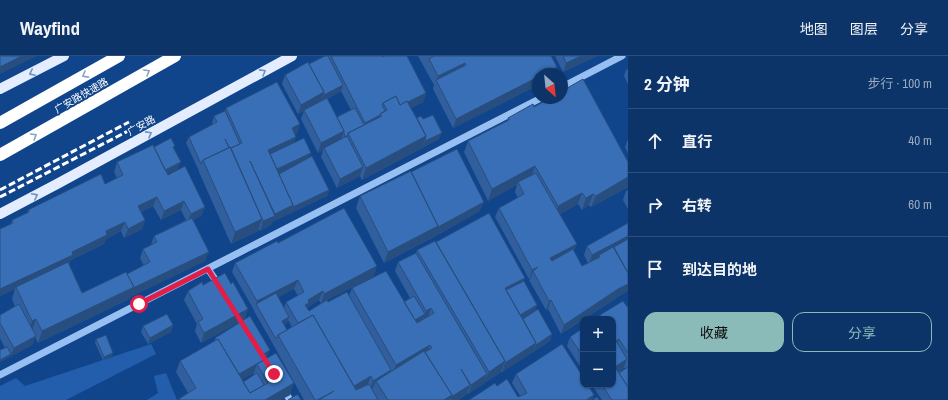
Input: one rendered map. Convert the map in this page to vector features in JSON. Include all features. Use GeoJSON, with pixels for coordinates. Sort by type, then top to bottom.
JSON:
{"type":"FeatureCollection","features":[{"type":"Feature","properties":{"kind":"highway","name":"广安路快速路"},"geometry":{"type":"LineString","coordinates":[[0,123],[119,56]]}},
{"type":"Feature","properties":{"kind":"highway","name":"广安路快速路"},"geometry":{"type":"LineString","coordinates":[[0,155],[175,56]]}},
{"type":"Feature","properties":{"kind":"main road"},"geometry":{"type":"LineString","coordinates":[[0,89],[64,56]]}},
{"type":"Feature","properties":{"kind":"main road","name":"广安路"},"geometry":{"type":"LineString","coordinates":[[0,214],[58,184],[292,56]]}},
{"type":"Feature","properties":{"kind":"street"},"geometry":{"type":"LineString","coordinates":[[568,84],[622,56]]}},
{"type":"Feature","properties":{"kind":"street"},"geometry":{"type":"LineString","coordinates":[[0,375],[532,103]]}},
{"type":"Feature","properties":{"kind":"street"},"geometry":{"type":"LineString","coordinates":[[208,269],[225,295]]}},
{"type":"Feature","properties":{"kind":"street"},"geometry":{"type":"LineString","coordinates":[[278,380],[290,400]]}},
{"type":"Feature","properties":{"kind":"shaded area"},"geometry":{"type":"Polygon","coordinates":[[[151,344],[156,354],[66,400],[0,400],[0,386],[16,378],[25,386],[151,344]]]}},
{"type":"Feature","properties":{"kind":"shaded area"},"geometry":{"type":"Polygon","coordinates":[[[166,373],[177,400],[147,400],[158,393],[154,376],[166,373]]]}},
{"type":"Feature","properties":{"kind":"building"},"geometry":{"type":"Polygon","coordinates":[[[0,56],[22,56],[0,67],[0,56]]]}},
{"type":"Feature","properties":{"kind":"building"},"geometry":{"type":"Polygon","coordinates":[[[328,56],[343,85],[324,95],[324,92],[309,64],[328,56]]]}},
{"type":"Feature","properties":{"kind":"building"},"geometry":{"type":"Polygon","coordinates":[[[331,56],[407,56],[426,93],[400,105],[396,96],[383,103],[382,105],[385,111],[365,123],[331,56]]]}},
{"type":"Feature","properties":{"kind":"building"},"geometry":{"type":"Polygon","coordinates":[[[434,56],[551,56],[557,67],[532,68],[532,80],[456,119],[436,80],[466,65],[465,63],[438,76],[429,59],[434,56]]]}},
{"type":"Feature","properties":{"kind":"building"},"geometry":{"type":"Polygon","coordinates":[[[563,56],[581,56],[566,63],[563,56]]]}},
{"type":"Feature","properties":{"kind":"building"},"geometry":{"type":"Polygon","coordinates":[[[308,62],[324,92],[301,105],[285,75],[308,62]]]}},
{"type":"Feature","properties":{"kind":"building"},"geometry":{"type":"Polygon","coordinates":[[[583,79],[628,162],[628,177],[596,196],[593,194],[586,198],[582,193],[558,206],[535,166],[492,189],[468,141],[509,120],[508,118],[533,104],[534,107],[539,104],[568,104],[568,88],[583,79]]]}},
{"type":"Feature","properties":{"kind":"building"},"geometry":{"type":"Polygon","coordinates":[[[277,82],[300,124],[292,128],[296,137],[268,150],[293,205],[275,214],[250,161],[275,216],[263,221],[231,148],[242,143],[226,108],[277,82]]]}},
{"type":"Feature","properties":{"kind":"building"},"geometry":{"type":"Polygon","coordinates":[[[396,96],[400,105],[407,101],[426,136],[366,168],[348,133],[382,116],[380,114],[387,110],[383,103],[396,96]]]}},
{"type":"Feature","properties":{"kind":"building"},"geometry":{"type":"Polygon","coordinates":[[[327,98],[344,131],[321,143],[304,110],[327,98]]]}},
{"type":"Feature","properties":{"kind":"building"},"geometry":{"type":"Polygon","coordinates":[[[355,108],[364,125],[348,133],[345,137],[344,131],[337,117],[355,108]]]}},
{"type":"Feature","properties":{"kind":"building"},"geometry":{"type":"Polygon","coordinates":[[[225,111],[240,144],[231,148],[225,139],[229,148],[203,160],[201,164],[189,137],[217,122],[214,116],[225,111]]]}},
{"type":"Feature","properties":{"kind":"building"},"geometry":{"type":"Polygon","coordinates":[[[433,115],[442,133],[425,141],[426,136],[417,118],[421,116],[423,119],[433,115]]]}},
{"type":"Feature","properties":{"kind":"building"},"geometry":{"type":"Polygon","coordinates":[[[347,136],[363,167],[340,179],[324,148],[347,136]]]}},
{"type":"Feature","properties":{"kind":"building"},"geometry":{"type":"Polygon","coordinates":[[[171,138],[175,146],[173,147],[181,162],[165,170],[154,147],[171,138]]]}},
{"type":"Feature","properties":{"kind":"building"},"geometry":{"type":"Polygon","coordinates":[[[304,138],[311,153],[277,169],[270,154],[304,138]]]}},
{"type":"Feature","properties":{"kind":"building"},"geometry":{"type":"Polygon","coordinates":[[[153,145],[168,175],[185,166],[205,207],[191,214],[184,201],[164,211],[157,197],[138,206],[145,220],[128,229],[125,222],[106,231],[107,235],[72,252],[73,255],[0,289],[0,229],[13,223],[12,220],[29,212],[28,210],[101,174],[105,184],[123,175],[117,162],[153,145]]]}},
{"type":"Feature","properties":{"kind":"building"},"geometry":{"type":"Polygon","coordinates":[[[230,147],[262,219],[235,232],[203,160],[230,147]]]}},
{"type":"Feature","properties":{"kind":"building"},"geometry":{"type":"Polygon","coordinates":[[[457,149],[484,202],[438,227],[411,172],[457,149]]]}},
{"type":"Feature","properties":{"kind":"building"},"geometry":{"type":"Polygon","coordinates":[[[312,156],[329,190],[293,207],[279,174],[312,156]]]}},
{"type":"Feature","properties":{"kind":"building"},"geometry":{"type":"Polygon","coordinates":[[[411,171],[438,226],[388,252],[360,196],[411,171]]]}},
{"type":"Feature","properties":{"kind":"building"},"geometry":{"type":"Polygon","coordinates":[[[536,173],[577,244],[550,258],[552,261],[573,249],[582,266],[600,257],[599,255],[613,247],[628,273],[628,284],[564,325],[533,271],[538,267],[532,270],[499,208],[524,194],[518,182],[536,173]]]}},
{"type":"Feature","properties":{"kind":"building"},"geometry":{"type":"Polygon","coordinates":[[[344,208],[377,266],[324,294],[323,291],[308,300],[309,303],[305,305],[309,311],[327,300],[328,302],[347,292],[391,370],[373,381],[371,376],[354,386],[313,315],[298,323],[286,302],[304,292],[298,280],[257,301],[235,263],[277,241],[278,243],[344,208]]]}},
{"type":"Feature","properties":{"kind":"building"},"geometry":{"type":"Polygon","coordinates":[[[489,213],[525,278],[505,288],[536,343],[505,363],[436,242],[489,213]]]}},
{"type":"Feature","properties":{"kind":"building"},"geometry":{"type":"Polygon","coordinates":[[[192,218],[209,252],[133,288],[134,287],[127,274],[150,262],[143,249],[157,242],[154,236],[192,218]]]}},
{"type":"Feature","properties":{"kind":"building"},"geometry":{"type":"Polygon","coordinates":[[[628,223],[628,236],[592,255],[587,246],[628,223]]]}},
{"type":"Feature","properties":{"kind":"building"},"geometry":{"type":"Polygon","coordinates":[[[628,239],[628,273],[614,247],[628,239]]]}},
{"type":"Feature","properties":{"kind":"building"},"geometry":{"type":"Polygon","coordinates":[[[435,241],[505,361],[489,372],[417,250],[435,241]]]}},
{"type":"Feature","properties":{"kind":"building"},"geometry":{"type":"Polygon","coordinates":[[[416,253],[487,374],[471,385],[461,369],[470,385],[451,397],[452,395],[425,352],[432,348],[430,345],[396,365],[352,288],[386,271],[417,323],[434,313],[431,308],[426,311],[398,262],[416,253]]]}},
{"type":"Feature","properties":{"kind":"building"},"geometry":{"type":"Polygon","coordinates":[[[68,262],[82,293],[126,272],[134,287],[42,331],[36,319],[32,321],[16,287],[68,262]]]}},
{"type":"Feature","properties":{"kind":"building"},"geometry":{"type":"Polygon","coordinates":[[[225,273],[231,284],[233,282],[248,309],[204,333],[198,322],[203,319],[188,291],[202,282],[203,285],[225,273]]]}},
{"type":"Feature","properties":{"kind":"building"},"geometry":{"type":"Polygon","coordinates":[[[524,281],[537,305],[520,315],[506,290],[524,281]]]}},
{"type":"Feature","properties":{"kind":"building"},"geometry":{"type":"Polygon","coordinates":[[[276,293],[289,317],[282,321],[287,330],[278,335],[276,339],[256,304],[276,293]]]}},
{"type":"Feature","properties":{"kind":"building"},"geometry":{"type":"Polygon","coordinates":[[[414,296],[425,314],[415,320],[404,302],[414,296]]]}},
{"type":"Feature","properties":{"kind":"building"},"geometry":{"type":"Polygon","coordinates":[[[623,301],[628,308],[628,353],[619,339],[616,341],[616,316],[600,315],[623,301]]]}},
{"type":"Feature","properties":{"kind":"building"},"geometry":{"type":"Polygon","coordinates":[[[19,304],[36,336],[14,348],[0,323],[0,315],[19,304]]]}},
{"type":"Feature","properties":{"kind":"building"},"geometry":{"type":"Polygon","coordinates":[[[538,309],[552,334],[536,345],[523,319],[538,309]]]}},
{"type":"Feature","properties":{"kind":"building"},"geometry":{"type":"Polygon","coordinates":[[[167,314],[173,325],[150,338],[143,326],[167,314]]]}},
{"type":"Feature","properties":{"kind":"building"},"geometry":{"type":"Polygon","coordinates":[[[313,315],[356,390],[369,384],[378,400],[319,400],[334,391],[315,400],[278,335],[313,315]]]}},
{"type":"Feature","properties":{"kind":"building"},"geometry":{"type":"Polygon","coordinates":[[[250,316],[270,350],[264,354],[267,358],[239,374],[218,339],[217,340],[215,338],[250,316]]]}},
{"type":"Feature","properties":{"kind":"building"},"geometry":{"type":"Polygon","coordinates":[[[580,330],[580,352],[570,337],[580,330]]]}},
{"type":"Feature","properties":{"kind":"building"},"geometry":{"type":"Polygon","coordinates":[[[106,335],[113,353],[104,357],[96,339],[106,335]]]}},
{"type":"Feature","properties":{"kind":"building"},"geometry":{"type":"Polygon","coordinates":[[[218,339],[250,393],[268,383],[257,364],[276,353],[294,383],[265,400],[180,400],[179,399],[196,388],[180,361],[218,339]]]}},
{"type":"Feature","properties":{"kind":"building"},"geometry":{"type":"Polygon","coordinates":[[[616,341],[627,359],[616,366],[616,341]]]}},
{"type":"Feature","properties":{"kind":"building"},"geometry":{"type":"Polygon","coordinates":[[[562,344],[580,372],[580,388],[590,388],[594,395],[586,400],[469,400],[495,383],[497,386],[507,379],[518,397],[527,393],[516,374],[562,344]]]}},
{"type":"Feature","properties":{"kind":"building"},"geometry":{"type":"Polygon","coordinates":[[[7,347],[11,354],[0,360],[0,350],[7,347]]]}},
{"type":"Feature","properties":{"kind":"building"},"geometry":{"type":"Polygon","coordinates":[[[424,351],[452,395],[444,400],[388,400],[376,381],[424,351]]]}},
{"type":"Feature","properties":{"kind":"building"},"geometry":{"type":"Polygon","coordinates":[[[628,367],[628,387],[619,373],[628,367]]]}},
{"type":"Feature","properties":{"kind":"building"},"geometry":{"type":"Polygon","coordinates":[[[616,369],[628,387],[628,400],[612,400],[604,388],[616,388],[616,369]]]}},
{"type":"Feature","properties":{"kind":"building"},"geometry":{"type":"Polygon","coordinates":[[[257,373],[264,385],[250,393],[243,382],[257,373]]]}},
{"type":"Feature","properties":{"kind":"building"},"geometry":{"type":"Polygon","coordinates":[[[298,395],[301,400],[288,400],[298,395]]]}},
{"type":"Feature","properties":{"kind":"railway"},"geometry":{"type":"LineString","coordinates":[[0,190],[129,122]]}},
{"type":"Feature","properties":{"kind":"railway"},"geometry":{"type":"LineString","coordinates":[[0,197],[132,129]]}},
{"type":"Feature","properties":{"kind":"route"},"geometry":{"type":"LineString","coordinates":[[139,304],[208,269],[274,374]]}}]}
